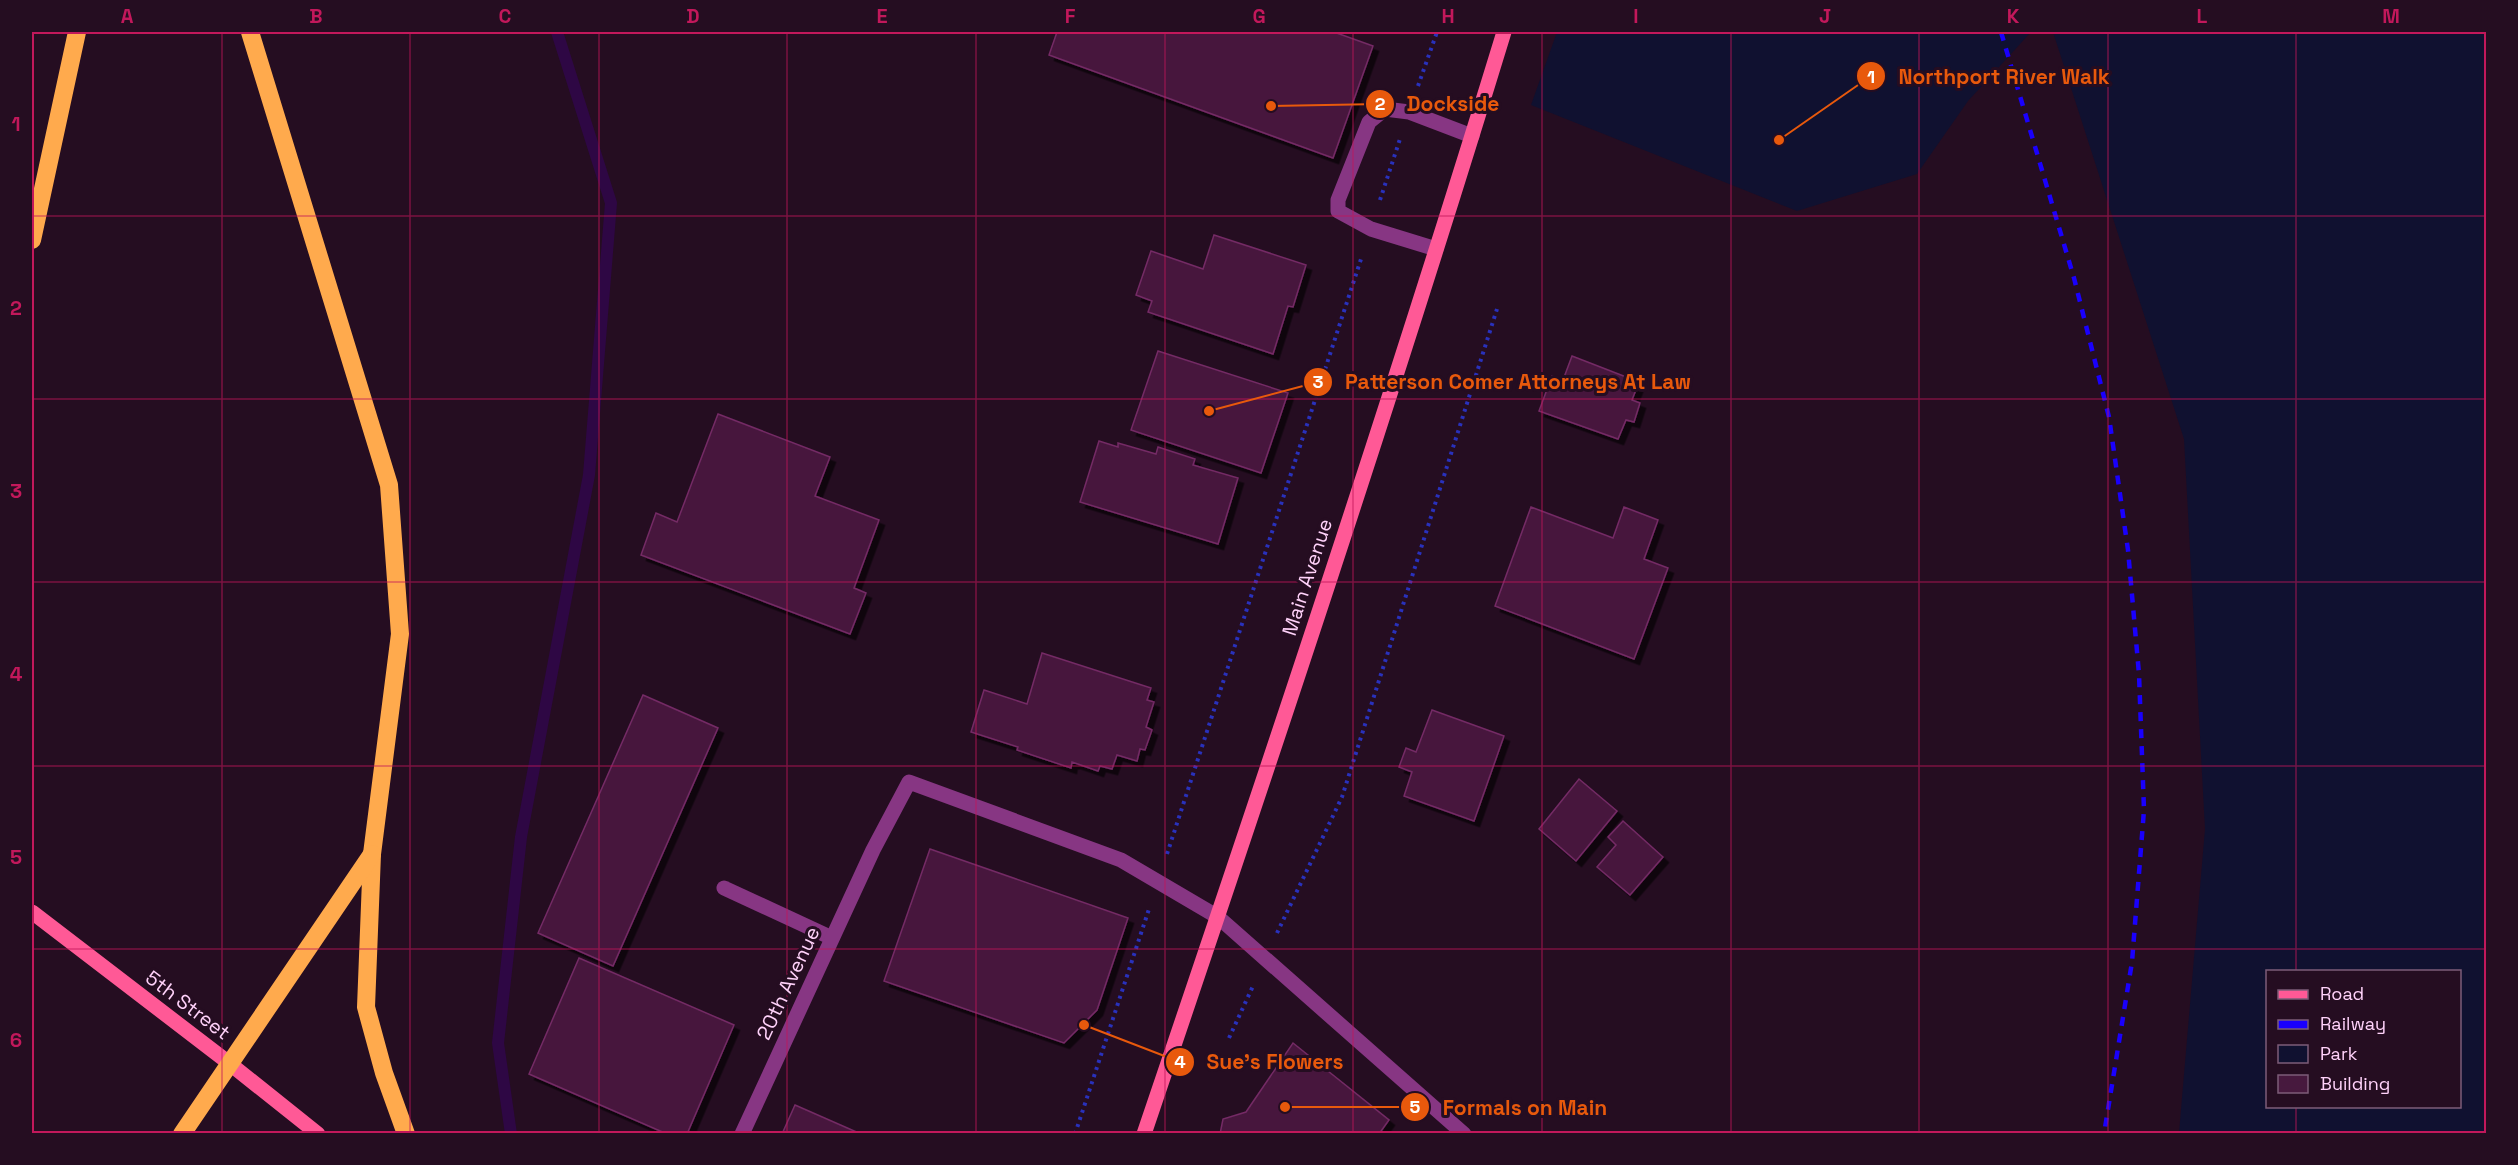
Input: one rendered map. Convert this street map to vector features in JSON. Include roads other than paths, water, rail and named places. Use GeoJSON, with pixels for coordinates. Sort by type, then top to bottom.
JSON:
{"type":"FeatureCollection","features":[{"type":"Feature","properties":{"kind":"highway"},"geometry":{"type":"LineString","coordinates":[[32,240],[77,32]]}},
{"type":"Feature","properties":{"kind":"highway"},"geometry":{"type":"LineString","coordinates":[[250,32],[388,485],[400,634],[372,854],[366,1007],[384,1073],[406,1134]]}},
{"type":"Feature","properties":{"kind":"highway"},"geometry":{"type":"LineString","coordinates":[[182,1134],[372,854]]}},
{"type":"Feature","properties":{"kind":"main road","name":"Main Avenue"},"geometry":{"type":"LineString","coordinates":[[1144,1134],[1218,917],[1436,249],[1504,32]]}},
{"type":"Feature","properties":{"kind":"main road","name":"5th Street"},"geometry":{"type":"LineString","coordinates":[[32,912],[318,1134]]}},
{"type":"Feature","properties":{"kind":"street"},"geometry":{"type":"LineString","coordinates":[[1436,249],[1371,229],[1338,211],[1338,200],[1370,122],[1385,109],[1409,112],[1472,136]]}},
{"type":"Feature","properties":{"kind":"street","name":"20th Avenue"},"geometry":{"type":"LineString","coordinates":[[742,1134],[873,850],[909,782],[1121,860],[1218,917]]}},
{"type":"Feature","properties":{"kind":"street"},"geometry":{"type":"LineString","coordinates":[[724,888],[832,938]]}},
{"type":"Feature","properties":{"kind":"street"},"geometry":{"type":"LineString","coordinates":[[1218,917],[1464,1134]]}},
{"type":"Feature","properties":{"kind":"waterway"},"geometry":{"type":"LineString","coordinates":[[511,1134],[498,1043],[521,837],[589,475],[611,203],[557,32]]}},
{"type":"Feature","properties":{"kind":"railway"},"geometry":{"type":"LineString","coordinates":[[2001,32],[2074,278],[2109,417],[2128,550],[2139,674],[2144,810],[2132,962],[2104,1134]]}},
{"type":"Feature","properties":{"kind":"place","name":"Dockside"},"geometry":{"type":"Point","coordinates":[1271,106]}},
{"type":"Feature","properties":{"kind":"place","name":"Northport River Walk"},"geometry":{"type":"Point","coordinates":[1779,140]}},
{"type":"Feature","properties":{"kind":"place","name":"Patterson Comer Attorneys At Law"},"geometry":{"type":"Point","coordinates":[1209,411]}},
{"type":"Feature","properties":{"kind":"place","name":"Sue's Flowers"},"geometry":{"type":"Point","coordinates":[1084,1025]}},
{"type":"Feature","properties":{"kind":"place","name":"Formals on Main"},"geometry":{"type":"Point","coordinates":[1285,1107]}}]}
